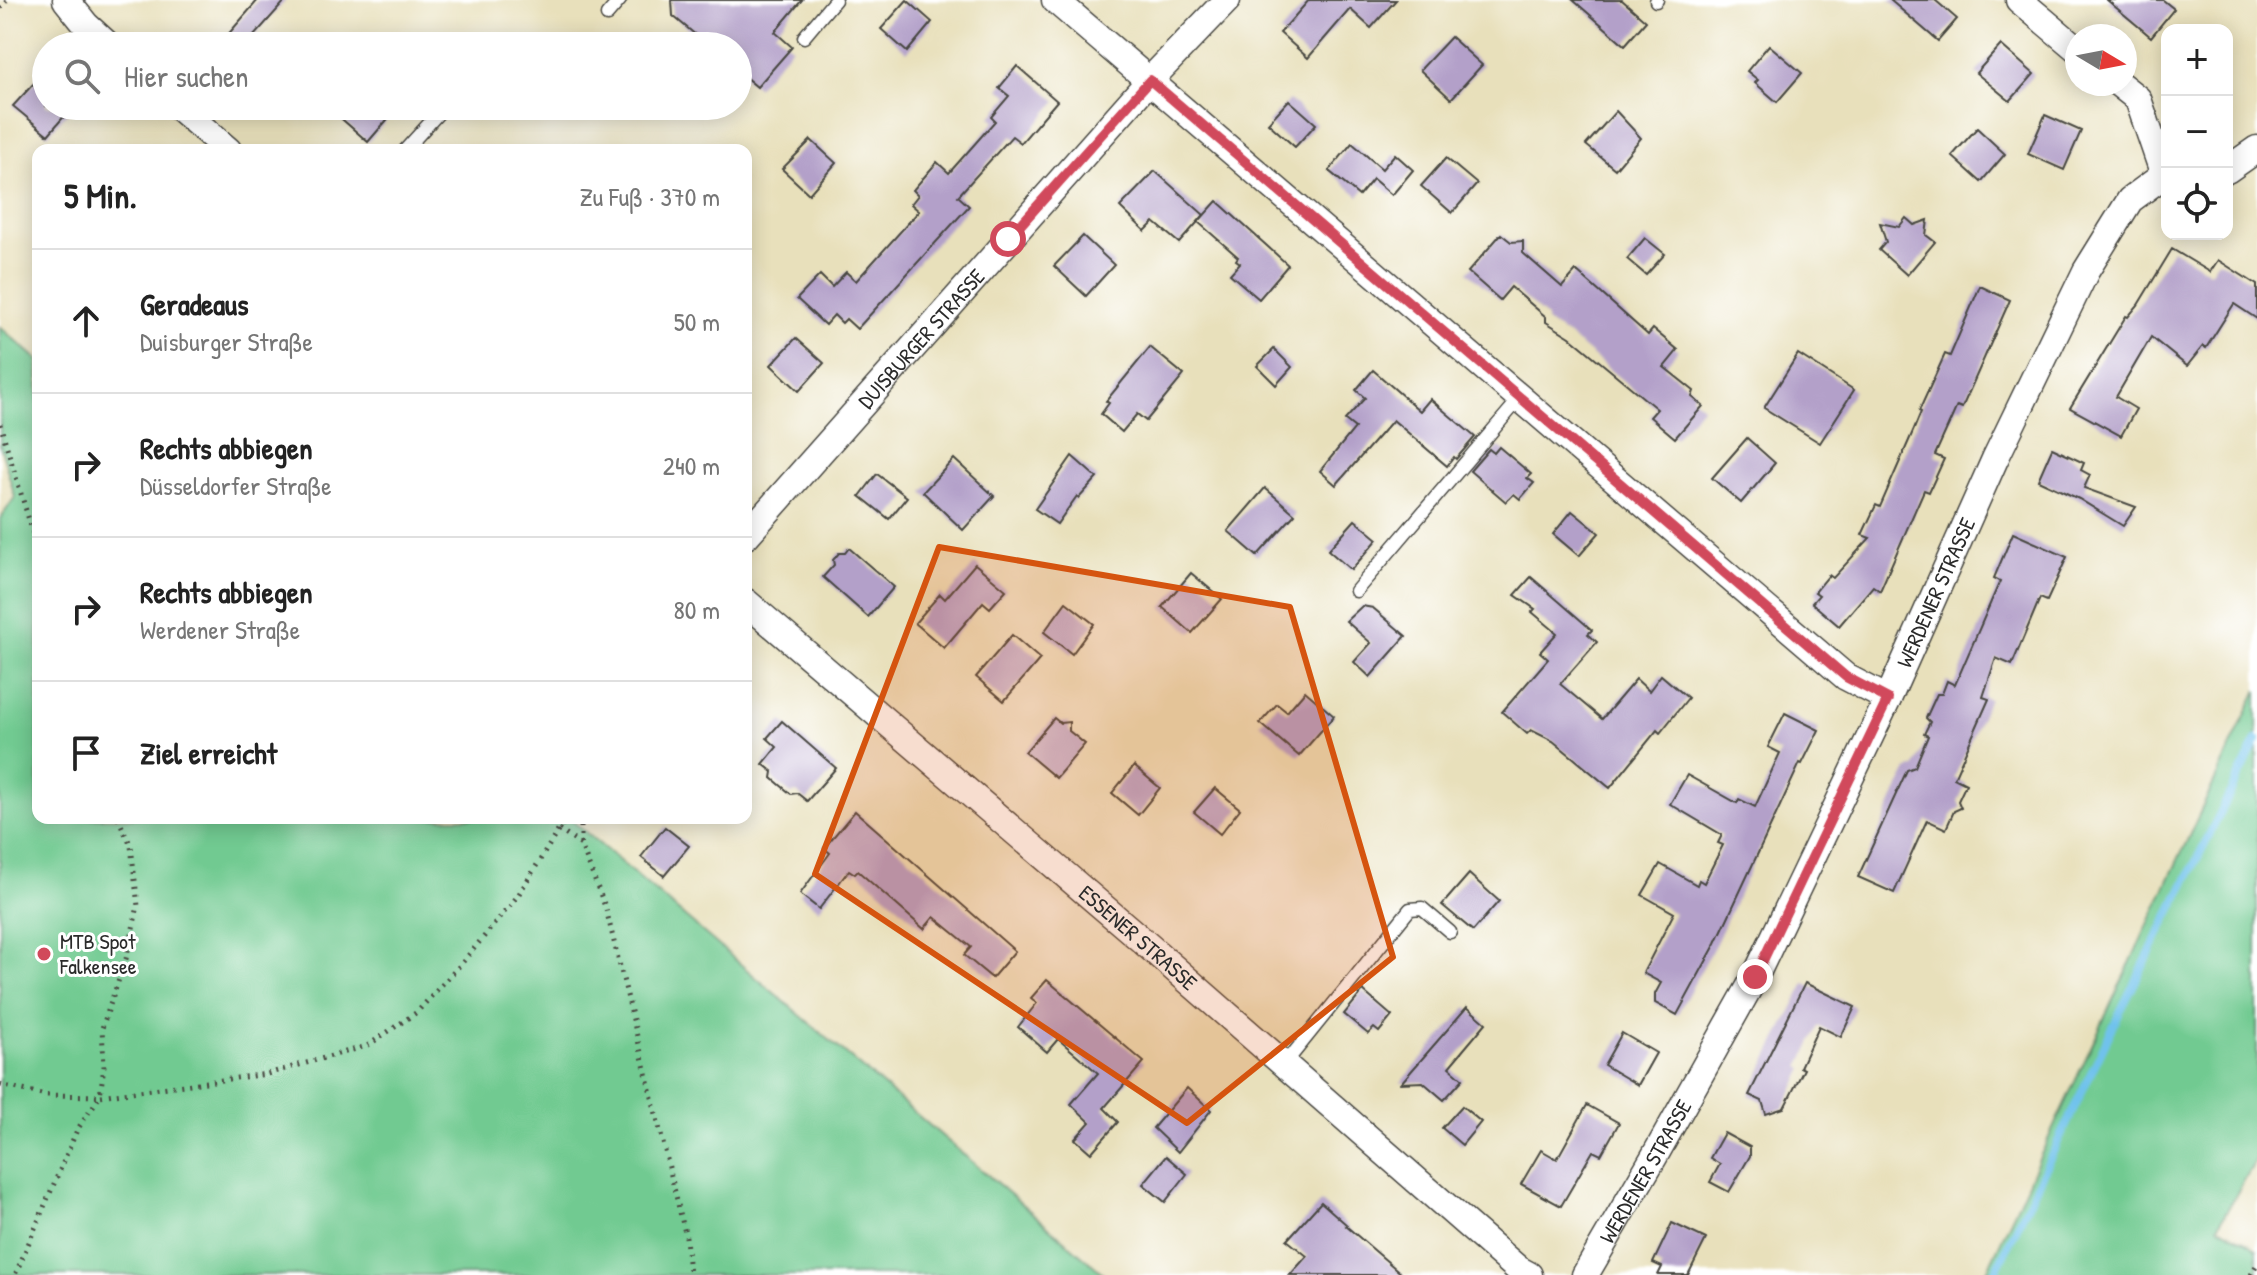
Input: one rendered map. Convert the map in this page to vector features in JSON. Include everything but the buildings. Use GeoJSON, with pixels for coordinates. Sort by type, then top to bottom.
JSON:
{"type":"FeatureCollection","features":[{"type":"Feature","properties":{"kind":"street"},"geometry":{"type":"LineString","coordinates":[[66,0],[94,32]]}},
{"type":"Feature","properties":{"kind":"street"},"geometry":{"type":"LineString","coordinates":[[1055,0],[1846,677],[1888,699]]}},
{"type":"Feature","properties":{"kind":"street","name":"DUISBURGER STRASSE"},"geometry":{"type":"LineString","coordinates":[[752,529],[1150,80],[1227,0]]}},
{"type":"Feature","properties":{"kind":"street"},"geometry":{"type":"LineString","coordinates":[[2019,0],[2065,39]]}},
{"type":"Feature","properties":{"kind":"street"},"geometry":{"type":"LineString","coordinates":[[2134,96],[2138,99],[2163,168]]}},
{"type":"Feature","properties":{"kind":"street"},"geometry":{"type":"LineString","coordinates":[[193,120],[221,144]]}},
{"type":"Feature","properties":{"kind":"street"},"geometry":{"type":"LineString","coordinates":[[2230,168],[2257,149]]}},
{"type":"Feature","properties":{"kind":"street","name":"WERDENER STRASSE"},"geometry":{"type":"LineString","coordinates":[[1585,1275],[1755,977],[1888,699],[1995,459],[2086,271],[2130,200],[2161,178]]}},
{"type":"Feature","properties":{"kind":"street","name":"ESSENER STRASSE"},"geometry":{"type":"LineString","coordinates":[[752,607],[1518,1269],[1529,1275]]}},
{"type":"Feature","properties":{"kind":"lane"},"geometry":{"type":"LineString","coordinates":[[607,15],[620,0]]}},
{"type":"Feature","properties":{"kind":"lane"},"geometry":{"type":"LineString","coordinates":[[804,37],[835,0]]}},
{"type":"Feature","properties":{"kind":"lane"},"geometry":{"type":"LineString","coordinates":[[410,144],[432,120]]}},
{"type":"Feature","properties":{"kind":"lane"},"geometry":{"type":"LineString","coordinates":[[1356,591],[1521,397]]}},
{"type":"Feature","properties":{"kind":"lane"},"geometry":{"type":"LineString","coordinates":[[1284,1065],[1410,909],[1422,908],[1450,932]]}},
{"type":"Feature","properties":{"kind":"path"},"geometry":{"type":"LineString","coordinates":[[0,8],[7,0]]}},
{"type":"Feature","properties":{"kind":"path"},"geometry":{"type":"LineString","coordinates":[[0,424],[32,530]]}},
{"type":"Feature","properties":{"kind":"path"},"geometry":{"type":"LineString","coordinates":[[15,1275],[77,1130],[100,1096],[104,1066],[102,1028],[126,959],[138,906],[131,846],[121,824]]}},
{"type":"Feature","properties":{"kind":"path"},"geometry":{"type":"LineString","coordinates":[[0,1085],[46,1095],[100,1096],[267,1074],[367,1046],[417,1012],[461,964],[517,897],[562,824]]}},
{"type":"Feature","properties":{"kind":"path"},"geometry":{"type":"LineString","coordinates":[[581,824],[581,845],[610,924],[686,1237],[689,1275]]}},
{"type":"Feature","properties":{"kind":"path"},"geometry":{"type":"LineString","coordinates":[[559,830],[581,845]]}},
{"type":"Feature","properties":{"kind":"path"},"geometry":{"type":"LineString","coordinates":[[2251,1275],[2257,1264]]}},
{"type":"Feature","properties":{"kind":"highlighted area"},"geometry":{"type":"Polygon","coordinates":[[[939,547],[1290,607],[1393,957],[1187,1123],[815,874],[939,547]]]}},
{"type":"Feature","properties":{"kind":"green space"},"geometry":{"type":"Polygon","coordinates":[[[0,327],[32,355],[32,824],[576,824],[1105,1275],[0,1275],[0,519],[15,497],[0,445],[0,327]]]}},
{"type":"Feature","properties":{"kind":"green space"},"geometry":{"type":"Polygon","coordinates":[[[2257,690],[2257,1158],[2218,1226],[2257,1249],[2257,1275],[1985,1275],[2257,690]]]}},
{"type":"Feature","properties":{"kind":"waterway"},"geometry":{"type":"LineString","coordinates":[[1994,1275],[2122,1008],[2257,740]]}},
{"type":"Feature","properties":{"kind":"place","name":"MTB Spot Falkensee"},"geometry":{"type":"Point","coordinates":[44,954]}},
{"type":"Feature","properties":{"kind":"route"},"geometry":{"type":"LineString","coordinates":[[1008,239],[1150,80],[1846,677],[1888,699],[1755,977]]}}]}
